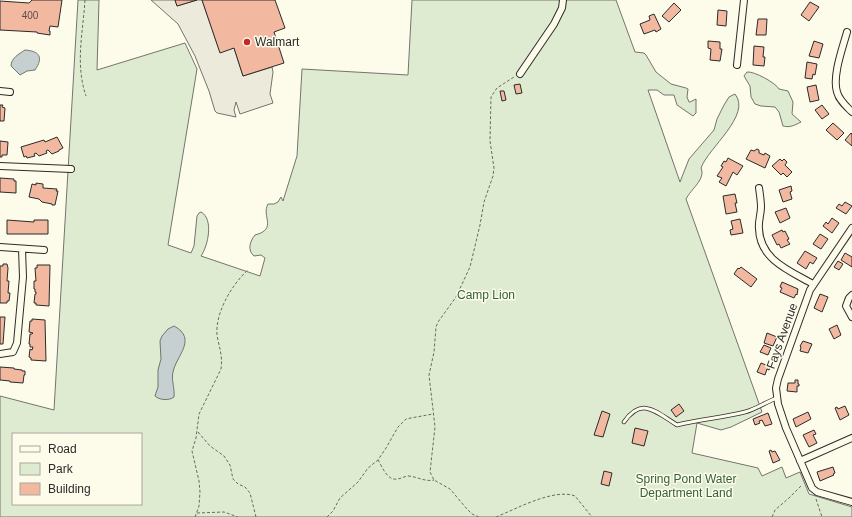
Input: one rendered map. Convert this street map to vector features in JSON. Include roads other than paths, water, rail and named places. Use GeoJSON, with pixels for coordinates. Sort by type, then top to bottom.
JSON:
{"type":"FeatureCollection","features":[{"type":"Feature","properties":{"kind":"street"},"geometry":{"type":"LineString","coordinates":[[520,74],[554,24],[562,8],[563,0]]}},
{"type":"Feature","properties":{"kind":"street"},"geometry":{"type":"LineString","coordinates":[[737,65],[744,0]]}},
{"type":"Feature","properties":{"kind":"street"},"geometry":{"type":"LineString","coordinates":[[847,32],[840,58],[836,85],[839,97],[852,112]]}},
{"type":"Feature","properties":{"kind":"street"},"geometry":{"type":"LineString","coordinates":[[0,91],[10,92]]}},
{"type":"Feature","properties":{"kind":"street"},"geometry":{"type":"LineString","coordinates":[[0,166],[72,169]]}},
{"type":"Feature","properties":{"kind":"street"},"geometry":{"type":"LineString","coordinates":[[759,188],[761,205],[759,228],[763,247],[777,263],[814,284]]}},
{"type":"Feature","properties":{"kind":"street","name":"Fays Avenue"},"geometry":{"type":"LineString","coordinates":[[852,228],[814,284],[780,371],[776,388],[777,398],[786,428],[808,481],[815,491],[852,502]]}},
{"type":"Feature","properties":{"kind":"street"},"geometry":{"type":"LineString","coordinates":[[0,247],[44,250]]}},
{"type":"Feature","properties":{"kind":"street"},"geometry":{"type":"LineString","coordinates":[[0,354],[13,352],[17,343],[23,277],[22,249]]}},
{"type":"Feature","properties":{"kind":"street"},"geometry":{"type":"LineString","coordinates":[[850,296],[846,306],[852,317]]}},
{"type":"Feature","properties":{"kind":"street"},"geometry":{"type":"LineString","coordinates":[[800,461],[852,438]]}},
{"type":"Feature","properties":{"kind":"lane"},"geometry":{"type":"LineString","coordinates":[[624,422],[635,409],[650,409],[677,424],[692,420],[715,418],[746,412],[777,398]]}},
{"type":"Feature","properties":{"kind":"place","name":"Walmart"},"geometry":{"type":"Point","coordinates":[247,42]}},
{"type":"Feature","properties":{"kind":"park label","name":"Camp Lion"},"geometry":{"type":"Point","coordinates":[486,295]}},
{"type":"Feature","properties":{"kind":"park label","name":"Spring Pond Water Department Land"},"geometry":{"type":"Point","coordinates":[686,486]}}]}
